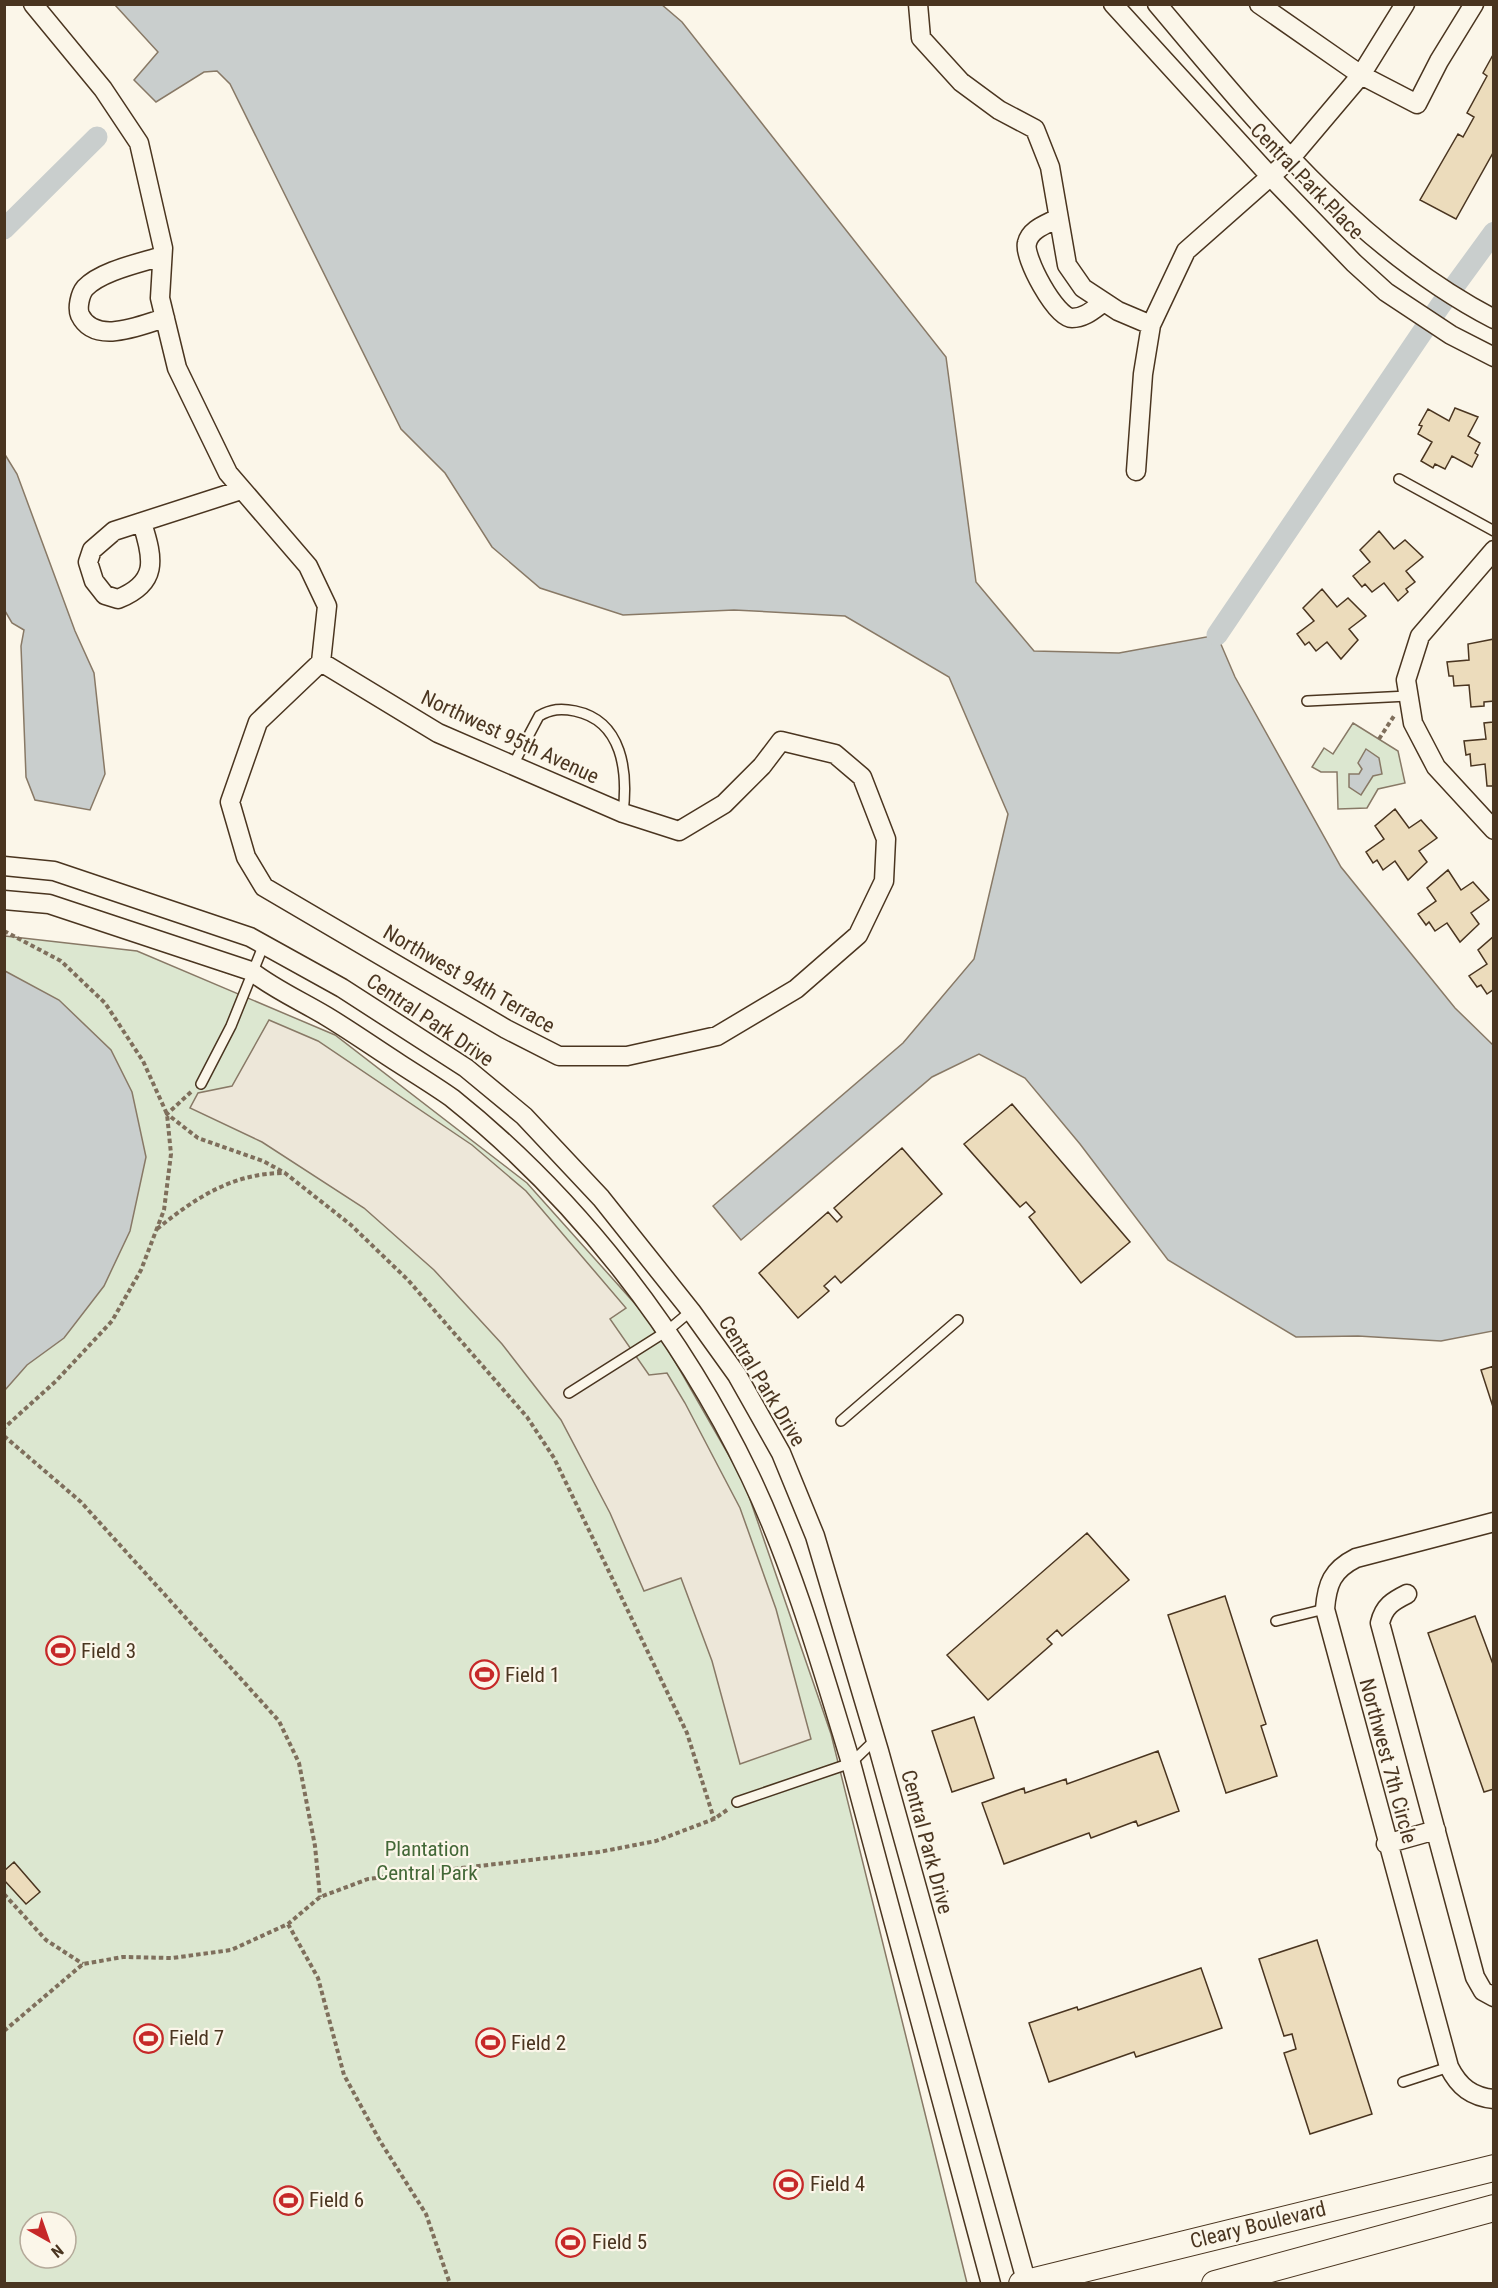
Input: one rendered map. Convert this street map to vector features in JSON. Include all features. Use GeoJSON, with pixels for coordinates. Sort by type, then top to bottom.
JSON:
{"type":"FeatureCollection","features":[{"type":"Feature","properties":{"kind":"street"},"geometry":{"type":"LineString","coordinates":[[33,4],[103,89],[139,143],[163,248],[160,298],[177,368],[228,473],[308,566],[327,606],[321,662]]}},
{"type":"Feature","properties":{"kind":"street"},"geometry":{"type":"LineString","coordinates":[[918,4],[921,38],[961,82],[999,110],[1035,129],[1050,167],[1067,265],[1083,288],[1104,302],[1151,325]]}},
{"type":"Feature","properties":{"kind":"street","name":"Central Park Place"},"geometry":{"type":"LineString","coordinates":[[1113,4],[1269,175],[1354,263],[1386,292],[1451,335],[1494,357]]}},
{"type":"Feature","properties":{"kind":"street","name":"Central Park Place"},"geometry":{"type":"LineString","coordinates":[[1156,4],[1290,159],[1411,269],[1494,320]]}},
{"type":"Feature","properties":{"kind":"street"},"geometry":{"type":"LineString","coordinates":[[1259,4],[1361,75],[1417,104],[1439,61],[1474,4]]}},
{"type":"Feature","properties":{"kind":"street"},"geometry":{"type":"LineString","coordinates":[[1136,471],[1143,374],[1151,325],[1186,251],[1269,175],[1290,159],[1361,75],[1405,4]]}},
{"type":"Feature","properties":{"kind":"street"},"geometry":{"type":"LineString","coordinates":[[1058,218],[1035,230],[1027,241],[1026,253],[1047,293],[1061,314],[1070,319],[1083,317],[1104,302]]}},
{"type":"Feature","properties":{"kind":"street"},"geometry":{"type":"LineString","coordinates":[[162,256],[111,272],[85,288],[80,299],[79,312],[87,325],[102,331],[117,331],[165,318]]}},
{"type":"Feature","properties":{"kind":"street"},"geometry":{"type":"LineString","coordinates":[[142,523],[241,490]]}},
{"type":"Feature","properties":{"kind":"street"},"geometry":{"type":"LineString","coordinates":[[1494,550],[1420,636],[1406,680],[1413,723],[1436,767],[1494,830]]}},
{"type":"Feature","properties":{"kind":"street","name":"Northwest 95th Avenue"},"geometry":{"type":"LineString","coordinates":[[321,662],[438,733],[623,813],[679,831]]}},
{"type":"Feature","properties":{"kind":"street","name":"Northwest 94th Terrace"},"geometry":{"type":"LineString","coordinates":[[321,662],[258,722],[230,802],[246,857],[264,887],[506,1029],[560,1056],[627,1056],[717,1036],[796,989],[858,935],[884,882],[886,839],[862,777],[835,754],[782,741],[762,766],[723,804],[679,831]]}},
{"type":"Feature","properties":{"kind":"street","name":"Central Park Drive"},"geometry":{"type":"LineString","coordinates":[[4,866],[54,871],[240,933],[342,988],[466,1068],[524,1116],[601,1198],[691,1311],[736,1375],[782,1453],[815,1536],[876,1739],[1026,2283]]}},
{"type":"Feature","properties":{"kind":"street"},"geometry":{"type":"LineString","coordinates":[[4,900],[49,904],[252,970],[266,982],[328,1017],[449,1096],[505,1142],[580,1221],[667,1331],[708,1397],[751,1477],[784,1560],[851,1763],[991,2283]]}},
{"type":"Feature","properties":{"kind":"street","name":"Northwest 7th Circle"},"geometry":{"type":"LineString","coordinates":[[1494,1522],[1356,1558],[1344,1564],[1334,1573],[1329,1584],[1325,1609],[1386,1844],[1449,2067],[1461,2086],[1468,2092],[1480,2098],[1494,2099]]}},
{"type":"Feature","properties":{"kind":"street"},"geometry":{"type":"LineString","coordinates":[[1407,1594],[1392,1602],[1383,1611],[1380,1623],[1475,1977],[1483,1991],[1494,1996]]}},
{"type":"Feature","properties":{"kind":"street"},"geometry":{"type":"LineString","coordinates":[[1386,1844],[1436,1830]]}},
{"type":"Feature","properties":{"kind":"street","name":"Cleary Boulevard"},"geometry":{"type":"LineString","coordinates":[[1026,2283],[1494,2168]]}},
{"type":"Feature","properties":{"kind":"street","name":"Cleary Boulevard"},"geometry":{"type":"LineString","coordinates":[[1215,2283],[1494,2208]]}},
{"type":"Feature","properties":{"kind":"lane"},"geometry":{"type":"LineString","coordinates":[[1399,479],[1494,531]]}},
{"type":"Feature","properties":{"kind":"lane"},"geometry":{"type":"LineString","coordinates":[[1307,701],[1408,696]]}},
{"type":"Feature","properties":{"kind":"lane"},"geometry":{"type":"LineString","coordinates":[[513,765],[539,716],[562,708],[584,712],[601,721],[612,732],[626,785],[623,813]]}},
{"type":"Feature","properties":{"kind":"lane"},"geometry":{"type":"LineString","coordinates":[[201,1084],[231,1026],[264,944]]}},
{"type":"Feature","properties":{"kind":"lane"},"geometry":{"type":"LineString","coordinates":[[569,1393],[667,1331],[691,1311]]}},
{"type":"Feature","properties":{"kind":"lane"},"geometry":{"type":"LineString","coordinates":[[840,1421],[958,1320]]}},
{"type":"Feature","properties":{"kind":"lane"},"geometry":{"type":"LineString","coordinates":[[1276,1621],[1325,1609]]}},
{"type":"Feature","properties":{"kind":"lane"},"geometry":{"type":"LineString","coordinates":[[737,1802],[851,1763],[876,1739]]}},
{"type":"Feature","properties":{"kind":"lane"},"geometry":{"type":"LineString","coordinates":[[1403,2082],[1449,2067]]}},
{"type":"Feature","properties":{"kind":"path"},"geometry":{"type":"LineString","coordinates":[[4,931],[62,961],[105,1003],[143,1061],[167,1114],[171,1154],[164,1210],[141,1270],[112,1321],[56,1382],[4,1428]]}},
{"type":"Feature","properties":{"kind":"path"},"geometry":{"type":"LineString","coordinates":[[167,1114],[201,1084]]}},
{"type":"Feature","properties":{"kind":"path"},"geometry":{"type":"LineString","coordinates":[[167,1114],[198,1138],[263,1161],[285,1173],[351,1225],[408,1280],[532,1425],[554,1458],[687,1733],[714,1819]]}},
{"type":"Feature","properties":{"kind":"path"},"geometry":{"type":"LineString","coordinates":[[157,1229],[202,1195],[230,1181],[258,1173],[285,1173]]}},
{"type":"Feature","properties":{"kind":"path"},"geometry":{"type":"LineString","coordinates":[[4,1436],[81,1502],[279,1720],[299,1763],[315,1846],[320,1897]]}},
{"type":"Feature","properties":{"kind":"path"},"geometry":{"type":"LineString","coordinates":[[4,2031],[83,1964],[123,1957],[172,1958],[231,1950],[288,1924],[320,1897],[368,1879],[599,1852],[656,1840],[714,1819],[737,1802]]}},
{"type":"Feature","properties":{"kind":"path"},"geometry":{"type":"LineString","coordinates":[[4,1894],[46,1940],[83,1964]]}},
{"type":"Feature","properties":{"kind":"path"},"geometry":{"type":"LineString","coordinates":[[288,1924],[318,1978],[344,2074],[380,2141],[426,2214],[450,2283]]}},
{"type":"Feature","properties":{"kind":"green space"},"geometry":{"type":"Polygon","coordinates":[[[1353,723],[1398,751],[1405,783],[1378,789],[1367,808],[1338,809],[1337,772],[1321,772],[1312,767],[1324,748],[1333,754],[1353,723]]]}},
{"type":"Feature","properties":{"kind":"green space","name":"Plantation Central Park"},"geometry":{"type":"Polygon","coordinates":[[[5,936],[137,951],[335,1035],[527,1183],[654,1325],[744,1482],[831,1734],[967,2283],[5,2283],[5,936]]]}},
{"type":"Feature","properties":{"kind":"shaded area"},"geometry":{"type":"Polygon","coordinates":[[[661,4],[682,22],[946,357],[976,582],[1034,651],[1119,653],[1217,635],[1235,677],[1341,867],[1455,1008],[1493,1045],[1493,1331],[1441,1341],[1358,1336],[1296,1337],[1168,1260],[1080,1144],[1025,1078],[979,1054],[932,1077],[741,1240],[713,1206],[903,1043],[974,959],[1008,814],[949,677],[845,616],[734,610],[623,615],[540,588],[492,547],[445,473],[401,429],[230,84],[217,71],[204,72],[156,102],[134,80],[158,52],[115,5],[661,4]]]}},
{"type":"Feature","properties":{"kind":"shaded area"},"geometry":{"type":"Polygon","coordinates":[[[4,453],[17,474],[75,631],[94,673],[105,774],[90,810],[35,800],[26,777],[21,646],[24,630],[12,623],[5,611],[4,453]]]}},
{"type":"Feature","properties":{"kind":"shaded area"},"geometry":{"type":"Polygon","coordinates":[[[1366,749],[1379,758],[1382,774],[1373,776],[1361,795],[1349,787],[1349,774],[1359,774],[1362,769],[1358,763],[1366,749]]]}},
{"type":"Feature","properties":{"kind":"shaded area"},"geometry":{"type":"Polygon","coordinates":[[[5,971],[59,1000],[111,1050],[132,1092],[146,1157],[130,1231],[104,1286],[64,1338],[27,1365],[5,1390],[5,971]]]}},
{"type":"Feature","properties":{"kind":"shaded area"},"geometry":{"type":"Polygon","coordinates":[[[269,1020],[318,1041],[472,1145],[526,1191],[626,1308],[610,1319],[649,1375],[667,1373],[740,1508],[776,1609],[811,1739],[740,1764],[712,1661],[681,1578],[644,1591],[610,1513],[561,1420],[502,1344],[434,1270],[364,1208],[262,1142],[190,1108],[198,1093],[232,1086],[269,1020]]]}},
{"type":"Feature","properties":{"kind":"building"},"geometry":{"type":"Polygon","coordinates":[[[1494,53],[1494,151],[1456,219],[1420,200],[1458,134],[1463,137],[1474,117],[1467,113],[1487,76],[1483,73],[1494,53]]]}},
{"type":"Feature","properties":{"kind":"building"},"geometry":{"type":"Polygon","coordinates":[[[1455,408],[1478,417],[1468,436],[1480,443],[1475,453],[1478,455],[1472,467],[1452,456],[1445,469],[1435,464],[1433,468],[1421,461],[1432,442],[1418,434],[1422,426],[1419,425],[1428,409],[1449,421],[1455,408]]]}},
{"type":"Feature","properties":{"kind":"building"},"geometry":{"type":"Polygon","coordinates":[[[1379,531],[1394,549],[1405,540],[1423,557],[1406,571],[1415,582],[1406,589],[1408,592],[1398,601],[1384,583],[1372,592],[1365,584],[1362,587],[1353,576],[1370,562],[1360,550],[1379,531]]]}},
{"type":"Feature","properties":{"kind":"building"},"geometry":{"type":"Polygon","coordinates":[[[1322,589],[1337,607],[1348,598],[1366,616],[1349,629],[1358,640],[1341,659],[1327,642],[1316,651],[1309,642],[1305,645],[1297,634],[1314,621],[1303,608],[1322,589]]]}},
{"type":"Feature","properties":{"kind":"building"},"geometry":{"type":"Polygon","coordinates":[[[1494,639],[1494,701],[1484,702],[1484,706],[1471,707],[1469,685],[1454,686],[1453,676],[1449,676],[1447,662],[1469,660],[1468,644],[1494,639]]]}},
{"type":"Feature","properties":{"kind":"building"},"geometry":{"type":"Polygon","coordinates":[[[1493,719],[1494,786],[1487,786],[1485,764],[1471,766],[1470,754],[1466,755],[1464,741],[1486,739],[1484,723],[1493,722],[1493,719]]]}},
{"type":"Feature","properties":{"kind":"building"},"geometry":{"type":"Polygon","coordinates":[[[1395,809],[1409,828],[1421,820],[1437,838],[1419,851],[1427,862],[1408,880],[1395,861],[1383,870],[1377,860],[1373,863],[1366,852],[1384,839],[1375,826],[1395,809]]]}},
{"type":"Feature","properties":{"kind":"building"},"geometry":{"type":"Polygon","coordinates":[[[1448,870],[1461,890],[1473,882],[1489,900],[1471,913],[1479,924],[1460,942],[1447,923],[1435,931],[1429,922],[1426,925],[1418,914],[1436,901],[1427,888],[1448,870]]]}},
{"type":"Feature","properties":{"kind":"building"},"geometry":{"type":"Polygon","coordinates":[[[1494,936],[1494,989],[1487,994],[1481,985],[1477,987],[1469,976],[1487,964],[1478,950],[1494,936]]]}},
{"type":"Feature","properties":{"kind":"building"},"geometry":{"type":"Polygon","coordinates":[[[1012,1104],[1130,1242],[1081,1283],[1029,1217],[1035,1212],[1026,1202],[1020,1207],[964,1144],[1012,1104]]]}},
{"type":"Feature","properties":{"kind":"building"},"geometry":{"type":"Polygon","coordinates":[[[902,1148],[942,1194],[841,1283],[835,1276],[824,1286],[829,1291],[798,1318],[759,1273],[828,1212],[837,1222],[842,1217],[834,1208],[902,1148]]]}},
{"type":"Feature","properties":{"kind":"building"},"geometry":{"type":"Polygon","coordinates":[[[1494,1366],[1494,1410],[1481,1370],[1494,1366]]]}},
{"type":"Feature","properties":{"kind":"building"},"geometry":{"type":"Polygon","coordinates":[[[1087,1533],[1129,1580],[1062,1636],[1057,1630],[1047,1639],[1052,1644],[988,1700],[947,1655],[1087,1533]]]}},
{"type":"Feature","properties":{"kind":"building"},"geometry":{"type":"Polygon","coordinates":[[[1225,1596],[1266,1724],[1261,1726],[1277,1776],[1226,1793],[1168,1615],[1225,1596]]]}},
{"type":"Feature","properties":{"kind":"building"},"geometry":{"type":"Polygon","coordinates":[[[1475,1616],[1494,1667],[1494,1789],[1484,1792],[1428,1633],[1475,1616]]]}},
{"type":"Feature","properties":{"kind":"building"},"geometry":{"type":"Polygon","coordinates":[[[974,1717],[994,1778],[952,1792],[932,1731],[974,1717]]]}},
{"type":"Feature","properties":{"kind":"building"},"geometry":{"type":"Polygon","coordinates":[[[1158,1751],[1179,1811],[1138,1826],[1136,1821],[1091,1838],[1089,1833],[1004,1864],[982,1803],[1024,1788],[1025,1793],[1066,1779],[1067,1784],[1158,1751]]]}},
{"type":"Feature","properties":{"kind":"building"},"geometry":{"type":"Polygon","coordinates":[[[14,1862],[40,1892],[26,1904],[4,1880],[4,1871],[14,1862]]]}},
{"type":"Feature","properties":{"kind":"building"},"geometry":{"type":"Polygon","coordinates":[[[1317,1940],[1372,2114],[1310,2134],[1284,2053],[1296,2049],[1292,2034],[1284,2036],[1259,1959],[1317,1940]]]}},
{"type":"Feature","properties":{"kind":"building"},"geometry":{"type":"Polygon","coordinates":[[[1201,1968],[1222,2028],[1136,2057],[1134,2052],[1049,2082],[1029,2023],[1077,2007],[1078,2010],[1201,1968]]]}},
{"type":"Feature","properties":{"kind":"waterway"},"geometry":{"type":"LineString","coordinates":[[4,229],[97,137]]}},
{"type":"Feature","properties":{"kind":"waterway"},"geometry":{"type":"LineString","coordinates":[[1217,635],[1440,306],[1494,232]]}},
{"type":"Feature","properties":{"kind":"place","name":"Field 3"},"geometry":{"type":"Point","coordinates":[60,1651]}},
{"type":"Feature","properties":{"kind":"place","name":"Field 1"},"geometry":{"type":"Point","coordinates":[484,1675]}},
{"type":"Feature","properties":{"kind":"place","name":"Field 7"},"geometry":{"type":"Point","coordinates":[148,2038]}},
{"type":"Feature","properties":{"kind":"place","name":"Field 2"},"geometry":{"type":"Point","coordinates":[490,2043]}},
{"type":"Feature","properties":{"kind":"place","name":"Field 4"},"geometry":{"type":"Point","coordinates":[789,2184]}},
{"type":"Feature","properties":{"kind":"place","name":"Field 6"},"geometry":{"type":"Point","coordinates":[288,2200]}},
{"type":"Feature","properties":{"kind":"place","name":"Field 5"},"geometry":{"type":"Point","coordinates":[571,2242]}}]}
